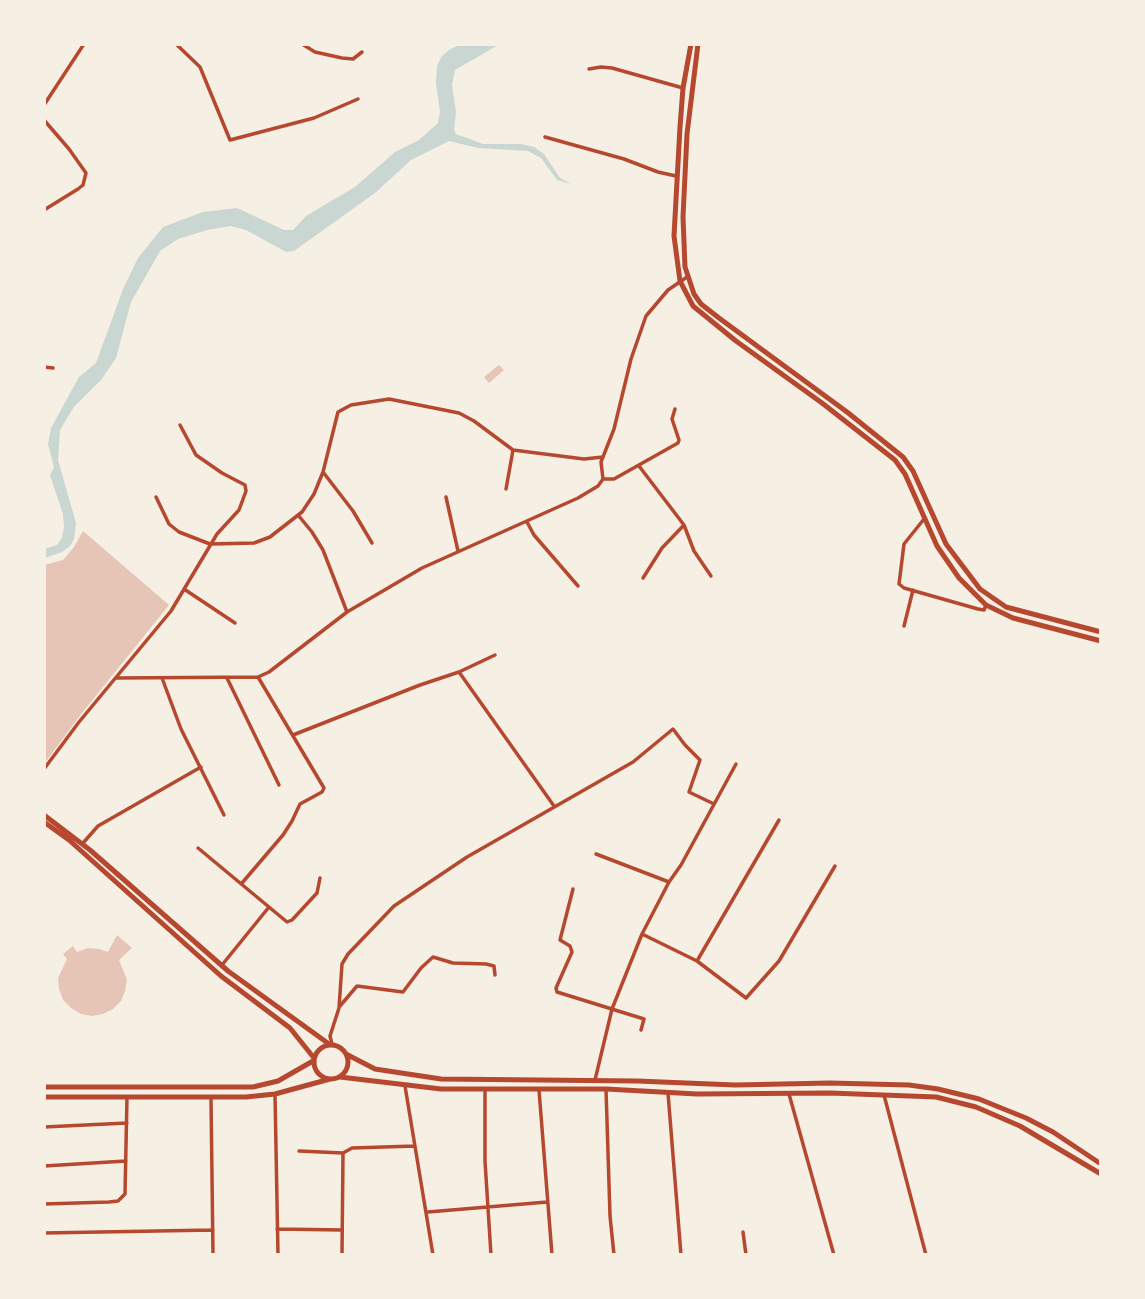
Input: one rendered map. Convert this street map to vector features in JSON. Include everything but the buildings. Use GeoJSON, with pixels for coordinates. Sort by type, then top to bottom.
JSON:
{"type":"FeatureCollection","features":[{"type":"Feature","properties":{"kind":"main road"},"geometry":{"type":"LineString","coordinates":[[691,44],[683,88],[674,236],[680,281],[693,306],[895,460],[905,474],[937,545],[959,578],[986,605],[1013,618],[1101,641]]}},
{"type":"Feature","properties":{"kind":"main road"},"geometry":{"type":"LineString","coordinates":[[698,44],[687,134],[683,217],[687,277],[694,294],[710,311],[847,412],[903,457],[913,471],[946,544],[980,589],[1006,607],[1101,632]]}},
{"type":"Feature","properties":{"kind":"main road"},"geometry":{"type":"LineString","coordinates":[[44,815],[82,844],[222,965],[285,1014],[330,1044],[340,1047],[346,1054],[375,1069],[416,1076],[470,1080],[595,1080],[736,1085],[863,1083],[938,1089],[979,1099],[1026,1118],[1053,1132],[1101,1164]]}},
{"type":"Feature","properties":{"kind":"main road"},"geometry":{"type":"LineString","coordinates":[[44,822],[69,840],[221,976],[290,1028],[313,1060],[318,1073],[330,1079]]}},
{"type":"Feature","properties":{"kind":"main road"},"geometry":{"type":"LineString","coordinates":[[44,1087],[253,1087],[278,1081],[313,1060],[319,1049],[330,1044]]}},
{"type":"Feature","properties":{"kind":"main road"},"geometry":{"type":"LineString","coordinates":[[340,1077],[346,1069],[346,1054]]}},
{"type":"Feature","properties":{"kind":"main road"},"geometry":{"type":"LineString","coordinates":[[44,1097],[211,1099],[275,1094],[340,1077],[405,1086],[485,1089],[606,1089],[936,1097],[976,1107],[1046,1139],[1101,1174]]}},
{"type":"Feature","properties":{"kind":"main road"},"geometry":{"type":"LineString","coordinates":[[566,1080],[566,1090]]}},
{"type":"Feature","properties":{"kind":"street"},"geometry":{"type":"LineString","coordinates":[[44,105],[84,44]]}},
{"type":"Feature","properties":{"kind":"street"},"geometry":{"type":"LineString","coordinates":[[176,44],[200,66],[230,140],[314,117],[358,99]]}},
{"type":"Feature","properties":{"kind":"street"},"geometry":{"type":"LineString","coordinates":[[302,44],[315,52],[342,58],[353,59],[362,52]]}},
{"type":"Feature","properties":{"kind":"street"},"geometry":{"type":"LineString","coordinates":[[589,69],[601,66],[612,68],[683,88]]}},
{"type":"Feature","properties":{"kind":"street"},"geometry":{"type":"LineString","coordinates":[[44,120],[86,173],[83,185],[44,210]]}},
{"type":"Feature","properties":{"kind":"street"},"geometry":{"type":"LineString","coordinates":[[545,137],[676,176]]}},
{"type":"Feature","properties":{"kind":"street"},"geometry":{"type":"LineString","coordinates":[[116,678],[258,677],[269,672],[347,612],[422,568],[527,522],[598,486],[603,479],[603,457],[614,429],[631,359],[646,316],[668,290],[687,277]]}},
{"type":"Feature","properties":{"kind":"street"},"geometry":{"type":"LineString","coordinates":[[44,367],[54,368]]}},
{"type":"Feature","properties":{"kind":"street"},"geometry":{"type":"LineString","coordinates":[[156,497],[169,524],[179,532],[210,544],[254,542],[270,537],[298,516],[314,494],[323,472],[338,412],[351,405],[390,399],[458,413],[474,421],[513,450],[584,459],[603,457]]}},
{"type":"Feature","properties":{"kind":"street"},"geometry":{"type":"LineString","coordinates":[[603,479],[614,479],[678,443],[672,419],[675,409]]}},
{"type":"Feature","properties":{"kind":"street"},"geometry":{"type":"LineString","coordinates":[[44,769],[79,722],[157,629],[210,544],[235,516],[246,488],[197,455],[180,425]]}},
{"type":"Feature","properties":{"kind":"street"},"geometry":{"type":"LineString","coordinates":[[506,489],[513,450]]}},
{"type":"Feature","properties":{"kind":"street"},"geometry":{"type":"LineString","coordinates":[[639,466],[684,525],[694,551],[711,576]]}},
{"type":"Feature","properties":{"kind":"street"},"geometry":{"type":"LineString","coordinates":[[323,472],[352,510],[372,543]]}},
{"type":"Feature","properties":{"kind":"street"},"geometry":{"type":"LineString","coordinates":[[446,497],[458,551]]}},
{"type":"Feature","properties":{"kind":"street"},"geometry":{"type":"LineString","coordinates":[[298,516],[313,532],[323,550],[347,612]]}},
{"type":"Feature","properties":{"kind":"street"},"geometry":{"type":"LineString","coordinates":[[924,519],[904,544],[899,584],[978,609],[984,610],[986,605]]}},
{"type":"Feature","properties":{"kind":"street"},"geometry":{"type":"LineString","coordinates":[[527,522],[534,535],[578,586]]}},
{"type":"Feature","properties":{"kind":"street"},"geometry":{"type":"LineString","coordinates":[[643,578],[662,548],[684,525]]}},
{"type":"Feature","properties":{"kind":"street"},"geometry":{"type":"LineString","coordinates":[[184,589],[235,623]]}},
{"type":"Feature","properties":{"kind":"street"},"geometry":{"type":"LineString","coordinates":[[904,626],[913,590]]}},
{"type":"Feature","properties":{"kind":"street"},"geometry":{"type":"LineString","coordinates":[[293,735],[459,672],[495,654]]}},
{"type":"Feature","properties":{"kind":"street"},"geometry":{"type":"LineString","coordinates":[[459,672],[554,806]]}},
{"type":"Feature","properties":{"kind":"street"},"geometry":{"type":"LineString","coordinates":[[242,883],[283,835],[300,804],[324,790],[258,677]]}},
{"type":"Feature","properties":{"kind":"street"},"geometry":{"type":"LineString","coordinates":[[162,678],[170,705],[224,815]]}},
{"type":"Feature","properties":{"kind":"street"},"geometry":{"type":"LineString","coordinates":[[227,678],[279,785]]}},
{"type":"Feature","properties":{"kind":"street"},"geometry":{"type":"LineString","coordinates":[[330,1044],[339,1007],[342,964],[365,935],[394,906],[467,857],[633,762],[673,729],[685,746],[700,760],[689,792],[715,804]]}},
{"type":"Feature","properties":{"kind":"street"},"geometry":{"type":"LineString","coordinates":[[595,1080],[612,1009],[642,934],[736,764]]}},
{"type":"Feature","properties":{"kind":"street"},"geometry":{"type":"LineString","coordinates":[[82,844],[98,826],[201,767]]}},
{"type":"Feature","properties":{"kind":"street"},"geometry":{"type":"LineString","coordinates":[[697,961],[779,820]]}},
{"type":"Feature","properties":{"kind":"street"},"geometry":{"type":"LineString","coordinates":[[198,848],[289,922],[317,893],[320,878]]}},
{"type":"Feature","properties":{"kind":"street"},"geometry":{"type":"LineString","coordinates":[[596,855],[669,882]]}},
{"type":"Feature","properties":{"kind":"street"},"geometry":{"type":"LineString","coordinates":[[642,934],[697,961],[741,996],[750,997],[779,961],[835,866]]}},
{"type":"Feature","properties":{"kind":"street"},"geometry":{"type":"LineString","coordinates":[[573,889],[560,940],[570,946],[572,952],[556,988],[557,992],[644,1019],[640,1030]]}},
{"type":"Feature","properties":{"kind":"street"},"geometry":{"type":"LineString","coordinates":[[222,965],[269,907]]}},
{"type":"Feature","properties":{"kind":"street"},"geometry":{"type":"LineString","coordinates":[[339,1007],[357,986],[403,992],[433,957],[453,963],[494,966],[495,975]]}},
{"type":"Feature","properties":{"kind":"street"},"geometry":{"type":"LineString","coordinates":[[405,1086],[433,1255]]}},
{"type":"Feature","properties":{"kind":"street"},"geometry":{"type":"LineString","coordinates":[[485,1089],[485,1161],[491,1255]]}},
{"type":"Feature","properties":{"kind":"street"},"geometry":{"type":"LineString","coordinates":[[606,1089],[609,1202],[614,1255]]}},
{"type":"Feature","properties":{"kind":"street"},"geometry":{"type":"LineString","coordinates":[[539,1090],[552,1255]]}},
{"type":"Feature","properties":{"kind":"street"},"geometry":{"type":"LineString","coordinates":[[668,1092],[681,1255]]}},
{"type":"Feature","properties":{"kind":"street"},"geometry":{"type":"LineString","coordinates":[[275,1094],[278,1255]]}},
{"type":"Feature","properties":{"kind":"street"},"geometry":{"type":"LineString","coordinates":[[789,1094],[834,1255]]}},
{"type":"Feature","properties":{"kind":"street"},"geometry":{"type":"LineString","coordinates":[[884,1094],[926,1255]]}},
{"type":"Feature","properties":{"kind":"street"},"geometry":{"type":"LineString","coordinates":[[44,1204],[118,1200],[125,1194],[127,1097]]}},
{"type":"Feature","properties":{"kind":"street"},"geometry":{"type":"LineString","coordinates":[[211,1099],[213,1255]]}},
{"type":"Feature","properties":{"kind":"street"},"geometry":{"type":"LineString","coordinates":[[44,1127],[127,1123]]}},
{"type":"Feature","properties":{"kind":"street"},"geometry":{"type":"LineString","coordinates":[[299,1151],[342,1153],[352,1148],[415,1146]]}},
{"type":"Feature","properties":{"kind":"street"},"geometry":{"type":"LineString","coordinates":[[342,1153],[342,1255]]}},
{"type":"Feature","properties":{"kind":"street"},"geometry":{"type":"LineString","coordinates":[[44,1166],[126,1161]]}},
{"type":"Feature","properties":{"kind":"street"},"geometry":{"type":"LineString","coordinates":[[428,1212],[547,1202]]}},
{"type":"Feature","properties":{"kind":"street"},"geometry":{"type":"LineString","coordinates":[[278,1229],[342,1230]]}},
{"type":"Feature","properties":{"kind":"street"},"geometry":{"type":"LineString","coordinates":[[44,1233],[213,1230]]}},
{"type":"Feature","properties":{"kind":"street"},"geometry":{"type":"LineString","coordinates":[[743,1232],[746,1255]]}},
{"type":"Feature","properties":{"kind":"shaded area"},"geometry":{"type":"Polygon","coordinates":[[[461,44],[500,44],[455,70],[452,85],[456,134],[483,144],[521,144],[534,147],[544,154],[560,178],[571,184],[557,180],[541,158],[528,151],[478,148],[449,141],[411,160],[375,193],[294,251],[286,252],[246,230],[231,226],[178,239],[160,251],[131,302],[116,358],[101,380],[74,407],[60,430],[58,460],[76,523],[74,539],[62,552],[44,558],[44,549],[57,545],[62,538],[64,527],[63,514],[50,475],[54,467],[48,444],[51,428],[79,377],[96,363],[123,289],[138,258],[163,227],[203,212],[237,208],[284,230],[293,230],[306,216],[355,187],[395,152],[419,140],[438,123],[440,112],[437,67],[441,57],[461,44]]]}}]}
